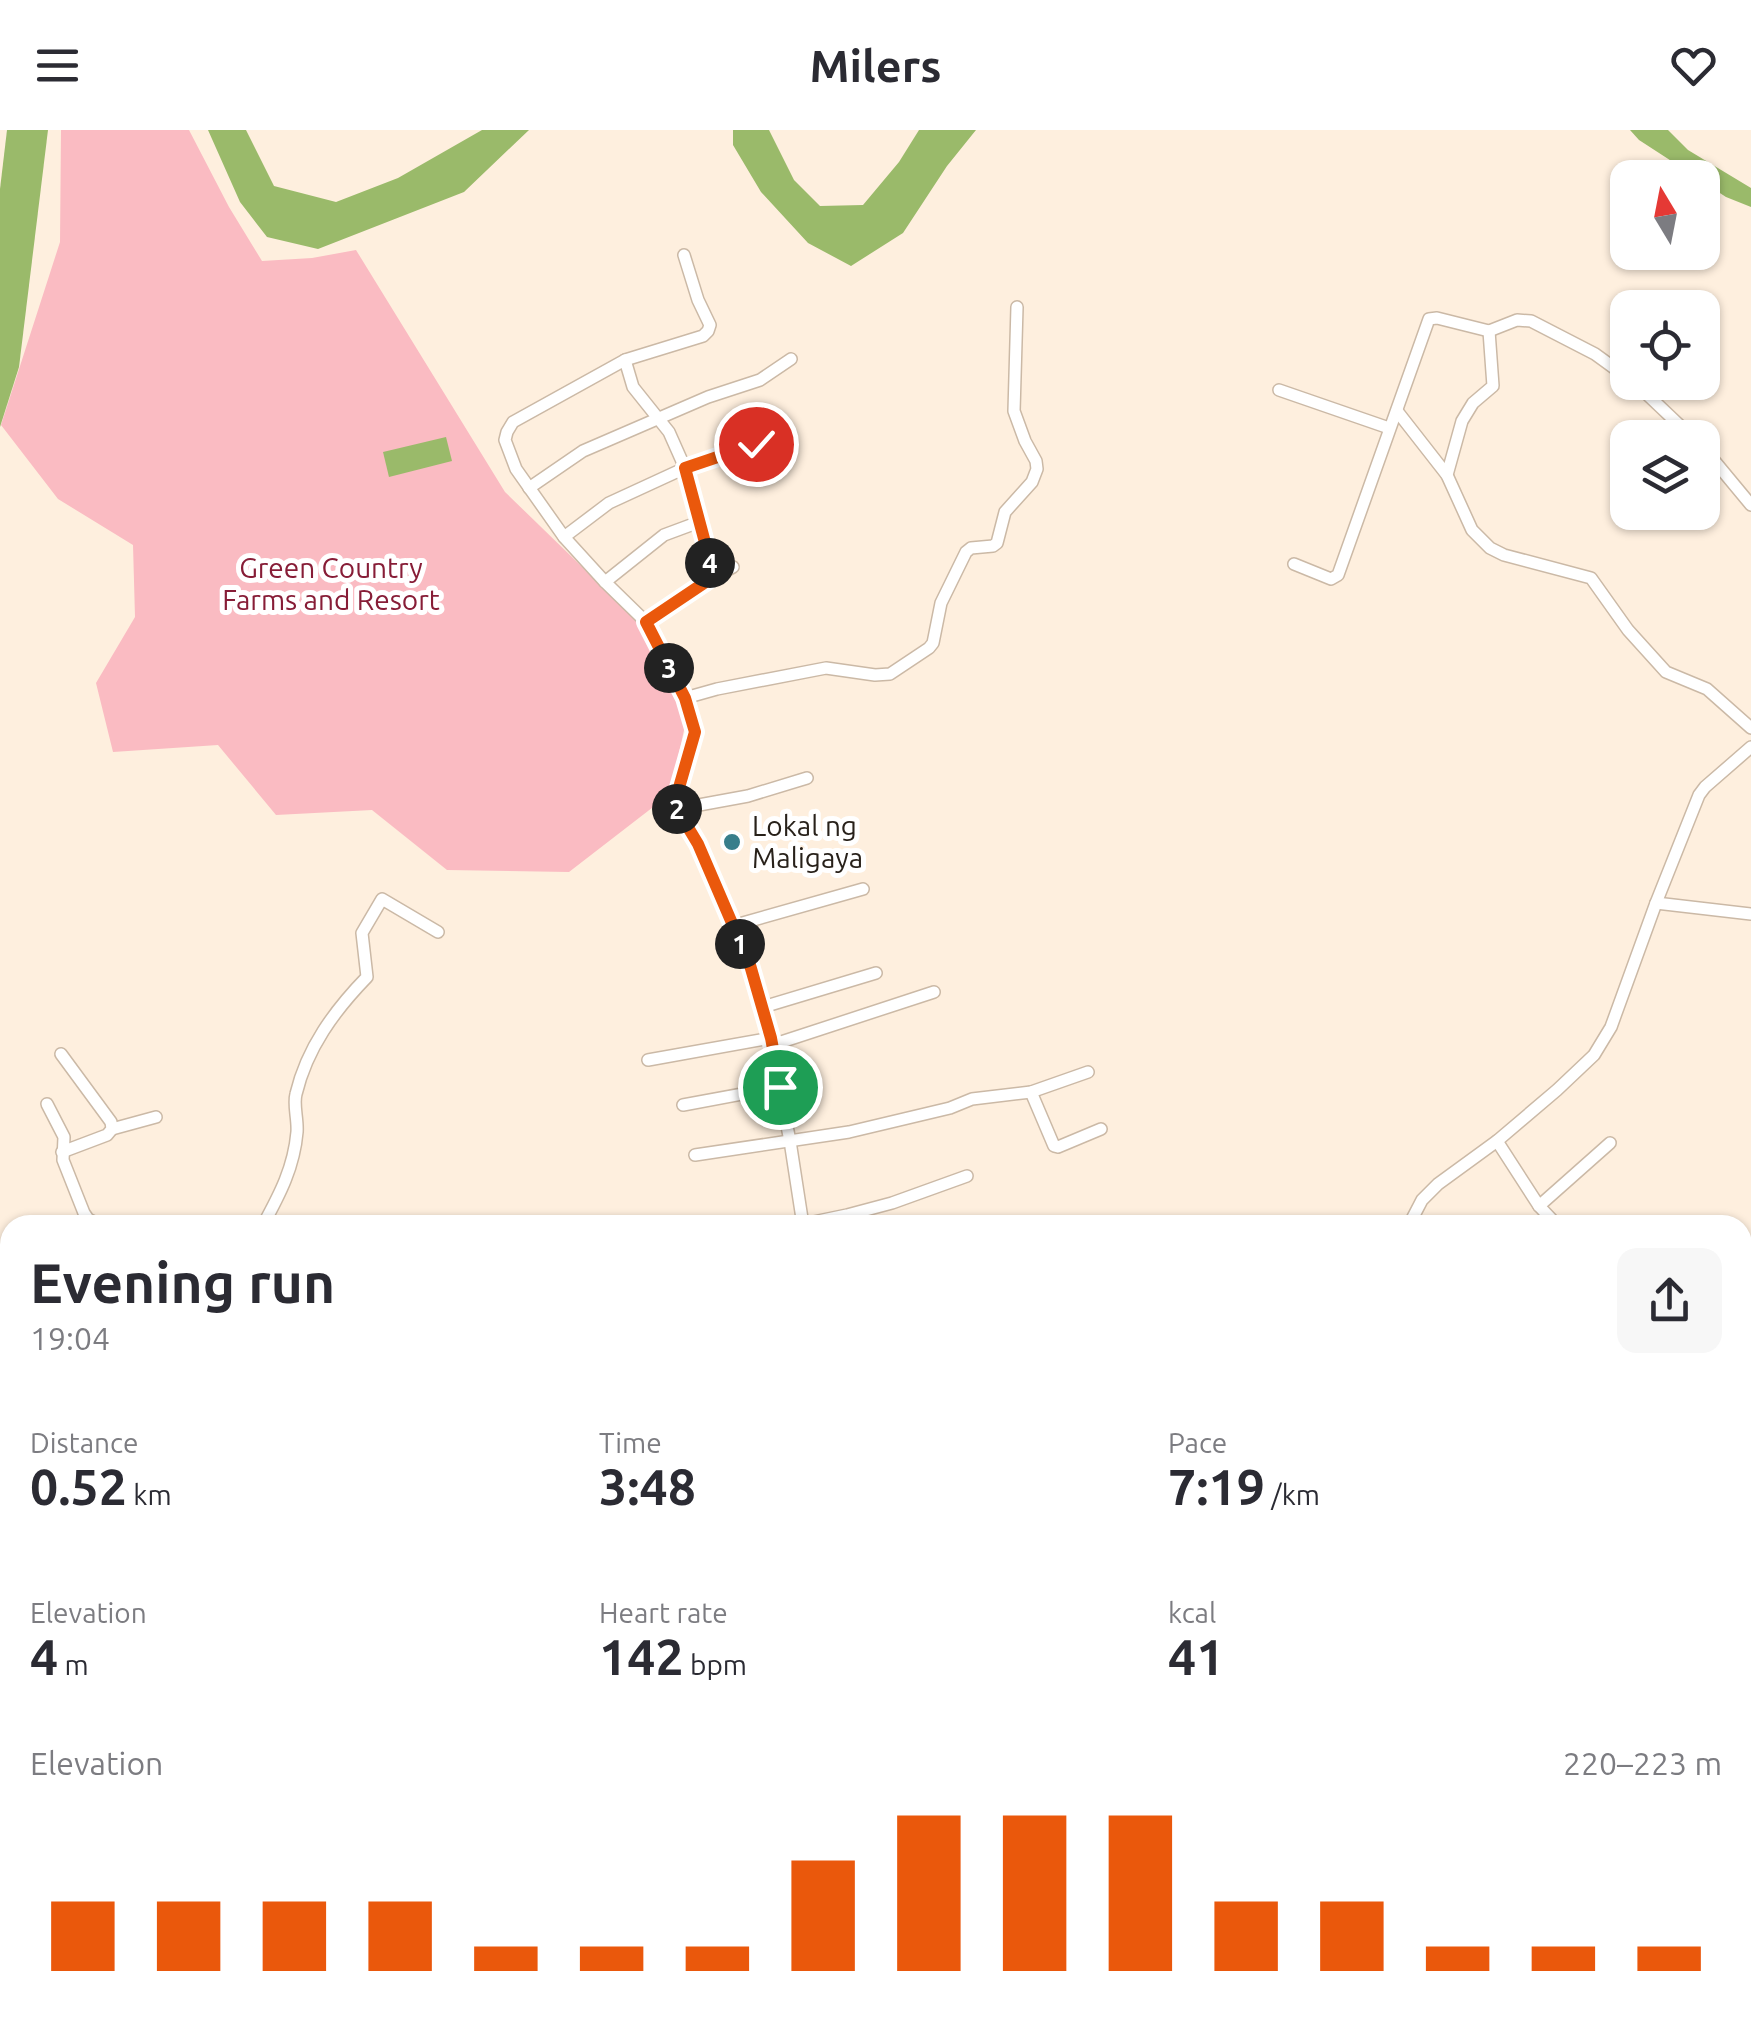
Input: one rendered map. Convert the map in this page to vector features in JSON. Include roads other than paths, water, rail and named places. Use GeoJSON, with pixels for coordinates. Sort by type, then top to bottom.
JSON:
{"type":"FeatureCollection","features":[{"type":"Feature","properties":{"kind":"street"},"geometry":{"type":"LineString","coordinates":[[684,255],[710,324],[708,331],[703,336],[625,360],[513,422],[505,440],[510,458],[564,536],[646,622],[685,698],[695,732],[676,798],[677,809],[698,844],[750,965],[763,1007],[790,1141],[800,1215]]}},
{"type":"Feature","properties":{"kind":"street"},"geometry":{"type":"LineString","coordinates":[[685,698],[826,668],[890,674],[930,648],[941,603],[966,552],[997,543],[1005,512],[1036,474],[1036,462],[1014,411],[1017,308]]}},
{"type":"Feature","properties":{"kind":"street"},"geometry":{"type":"LineString","coordinates":[[1294,564],[1331,579],[1338,575],[1430,319],[1488,331],[1517,320],[1530,321],[1610,365]]}},
{"type":"Feature","properties":{"kind":"street"},"geometry":{"type":"LineString","coordinates":[[1448,475],[1462,421],[1473,403],[1493,386],[1488,331]]}},
{"type":"Feature","properties":{"kind":"street"},"geometry":{"type":"LineString","coordinates":[[529,488],[584,451],[708,396],[760,380],[791,358]]}},
{"type":"Feature","properties":{"kind":"street"},"geometry":{"type":"LineString","coordinates":[[625,360],[634,387],[669,432],[685,468],[716,575]]}},
{"type":"Feature","properties":{"kind":"street"},"geometry":{"type":"LineString","coordinates":[[1279,390],[1389,428]]}},
{"type":"Feature","properties":{"kind":"street"},"geometry":{"type":"LineString","coordinates":[[1653,400],[1674,420]]}},
{"type":"Feature","properties":{"kind":"street"},"geometry":{"type":"LineString","coordinates":[[1397,411],[1448,475],[1472,530],[1490,548],[1591,578],[1628,630],[1666,672],[1707,689],[1751,728]]}},
{"type":"Feature","properties":{"kind":"street"},"geometry":{"type":"LineString","coordinates":[[564,536],[609,504],[685,468],[756,444]]}},
{"type":"Feature","properties":{"kind":"street"},"geometry":{"type":"LineString","coordinates":[[1720,467],[1751,504]]}},
{"type":"Feature","properties":{"kind":"street"},"geometry":{"type":"LineString","coordinates":[[604,582],[664,535],[699,522]]}},
{"type":"Feature","properties":{"kind":"street"},"geometry":{"type":"LineString","coordinates":[[646,622],[733,567]]}},
{"type":"Feature","properties":{"kind":"street"},"geometry":{"type":"LineString","coordinates":[[1414,1215],[1438,1184],[1497,1141],[1594,1055],[1611,1028],[1699,795],[1751,747]]}},
{"type":"Feature","properties":{"kind":"street"},"geometry":{"type":"LineString","coordinates":[[677,809],[748,796],[807,778]]}},
{"type":"Feature","properties":{"kind":"street"},"geometry":{"type":"LineString","coordinates":[[732,926],[863,889]]}},
{"type":"Feature","properties":{"kind":"street"},"geometry":{"type":"LineString","coordinates":[[268,1215],[293,1164],[298,1126],[295,1100],[304,1064],[323,1029],[367,977],[362,934],[382,900],[438,932]]}},
{"type":"Feature","properties":{"kind":"street"},"geometry":{"type":"LineString","coordinates":[[1656,903],[1751,914]]}},
{"type":"Feature","properties":{"kind":"street"},"geometry":{"type":"LineString","coordinates":[[763,1007],[876,973]]}},
{"type":"Feature","properties":{"kind":"street"},"geometry":{"type":"LineString","coordinates":[[648,1060],[771,1042],[934,992]]}},
{"type":"Feature","properties":{"kind":"street"},"geometry":{"type":"LineString","coordinates":[[61,1054],[111,1122],[112,1129]]}},
{"type":"Feature","properties":{"kind":"street"},"geometry":{"type":"LineString","coordinates":[[694,1155],[902,1120],[972,1099],[1031,1092],[1088,1072]]}},
{"type":"Feature","properties":{"kind":"street"},"geometry":{"type":"LineString","coordinates":[[683,1105],[780,1087]]}},
{"type":"Feature","properties":{"kind":"street"},"geometry":{"type":"LineString","coordinates":[[1031,1092],[1054,1146],[1101,1129]]}},
{"type":"Feature","properties":{"kind":"street"},"geometry":{"type":"LineString","coordinates":[[46,1104],[64,1137],[62,1152],[86,1215]]}},
{"type":"Feature","properties":{"kind":"street"},"geometry":{"type":"LineString","coordinates":[[62,1152],[107,1135],[112,1129],[156,1117]]}},
{"type":"Feature","properties":{"kind":"street"},"geometry":{"type":"LineString","coordinates":[[1497,1141],[1548,1215]]}},
{"type":"Feature","properties":{"kind":"street"},"geometry":{"type":"LineString","coordinates":[[1539,1206],[1610,1143]]}},
{"type":"Feature","properties":{"kind":"street"},"geometry":{"type":"LineString","coordinates":[[850,1215],[967,1176]]}},
{"type":"Feature","properties":{"kind":"place","name":"Lokal ng Maligaya"},"geometry":{"type":"Point","coordinates":[732,842]}},
{"type":"Feature","properties":{"kind":"park label","name":"Green Country Farms and Resort"},"geometry":{"type":"Point","coordinates":[331,584]}}]}
